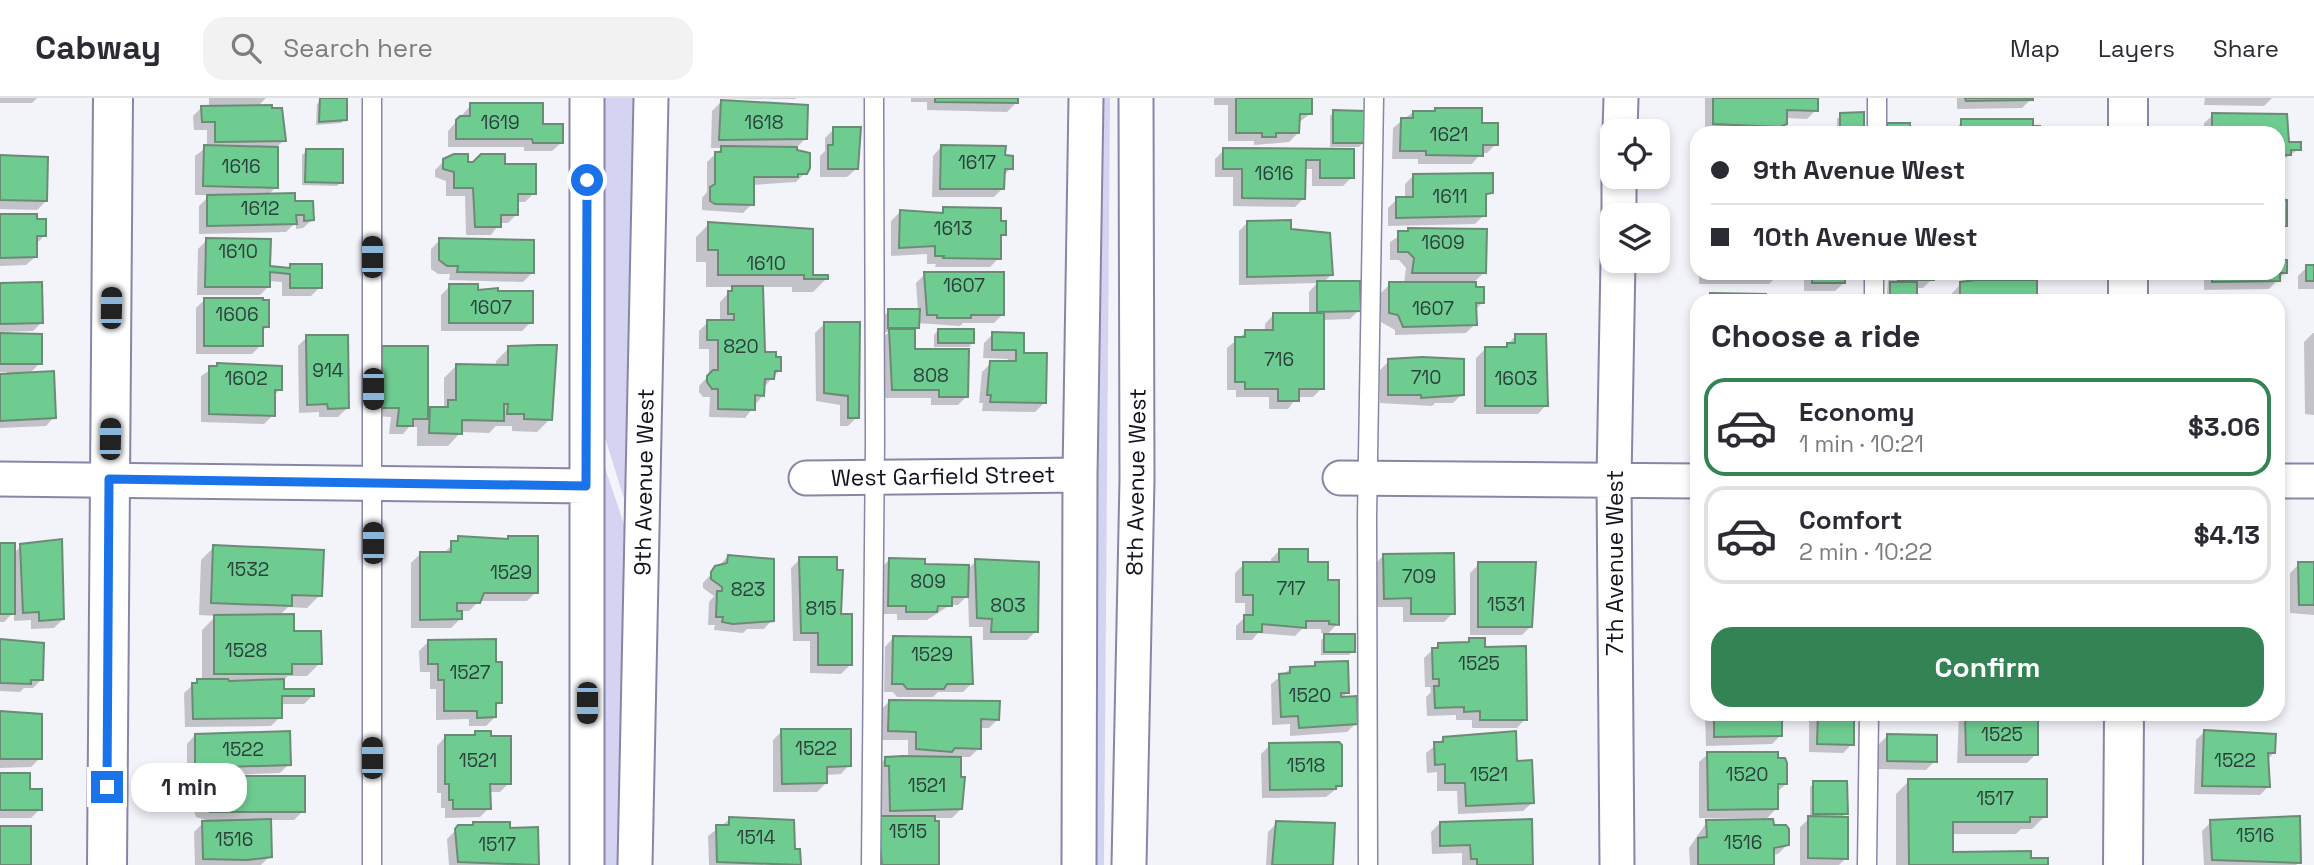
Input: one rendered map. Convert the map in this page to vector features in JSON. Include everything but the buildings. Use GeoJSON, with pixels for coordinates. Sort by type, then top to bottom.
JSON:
{"type":"FeatureCollection","features":[{"type":"Feature","properties":{"kind":"street"},"geometry":{"type":"LineString","coordinates":[[107,865],[113,98]]}},
{"type":"Feature","properties":{"kind":"street"},"geometry":{"type":"LineString","coordinates":[[587,98],[587,865]]}},
{"type":"Feature","properties":{"kind":"street","name":"9th Avenue West"},"geometry":{"type":"LineString","coordinates":[[635,865],[651,98]]}},
{"type":"Feature","properties":{"kind":"street"},"geometry":{"type":"LineString","coordinates":[[1079,865],[1080,475],[1086,98]]}},
{"type":"Feature","properties":{"kind":"street","name":"8th Avenue West"},"geometry":{"type":"LineString","coordinates":[[1129,865],[1137,480],[1136,98]]}},
{"type":"Feature","properties":{"kind":"street"},"geometry":{"type":"LineString","coordinates":[[1620,119],[1621,98]]}},
{"type":"Feature","properties":{"kind":"street"},"geometry":{"type":"LineString","coordinates":[[2128,98],[2128,126]]}},
{"type":"Feature","properties":{"kind":"street","name":"7th Avenue West"},"geometry":{"type":"LineString","coordinates":[[1617,865],[1614,481],[1618,273]]}},
{"type":"Feature","properties":{"kind":"street","name":"West Garfield Street"},"geometry":{"type":"LineString","coordinates":[[806,478],[1080,475]]}},
{"type":"Feature","properties":{"kind":"street"},"geometry":{"type":"LineString","coordinates":[[1354,478],[1690,481]]}},
{"type":"Feature","properties":{"kind":"street"},"geometry":{"type":"LineString","coordinates":[[0,480],[109,479],[586,486]]}},
{"type":"Feature","properties":{"kind":"street"},"geometry":{"type":"LineString","coordinates":[[2285,481],[2314,481]]}},
{"type":"Feature","properties":{"kind":"street"},"geometry":{"type":"LineString","coordinates":[[2123,865],[2124,721]]}},
{"type":"Feature","properties":{"kind":"lane"},"geometry":{"type":"LineString","coordinates":[[372,98],[372,865]]}},
{"type":"Feature","properties":{"kind":"lane"},"geometry":{"type":"LineString","coordinates":[[871,865],[875,477],[874,98]]}},
{"type":"Feature","properties":{"kind":"lane"},"geometry":{"type":"LineString","coordinates":[[1368,865],[1354,478],[1374,98]]}},
{"type":"Feature","properties":{"kind":"lane"},"geometry":{"type":"LineString","coordinates":[[1877,98],[1877,126]]}},
{"type":"Feature","properties":{"kind":"lane"},"geometry":{"type":"LineString","coordinates":[[1867,865],[1869,721]]}},
{"type":"Feature","properties":{"kind":"shaded area"},"geometry":{"type":"Polygon","coordinates":[[[601,98],[637,98],[631,521],[597,412],[601,98]]]}},
{"type":"Feature","properties":{"kind":"shaded area"},"geometry":{"type":"Polygon","coordinates":[[[1097,98],[1110,98],[1104,865],[1091,865],[1097,98]]]}},
{"type":"Feature","properties":{"kind":"shaded area"},"geometry":{"type":"Polygon","coordinates":[[[596,441],[628,536],[621,865],[602,865],[596,441]]]}},
{"type":"Feature","properties":{"kind":"route"},"geometry":{"type":"LineString","coordinates":[[107,787],[109,479],[586,486],[587,180]]}}]}
